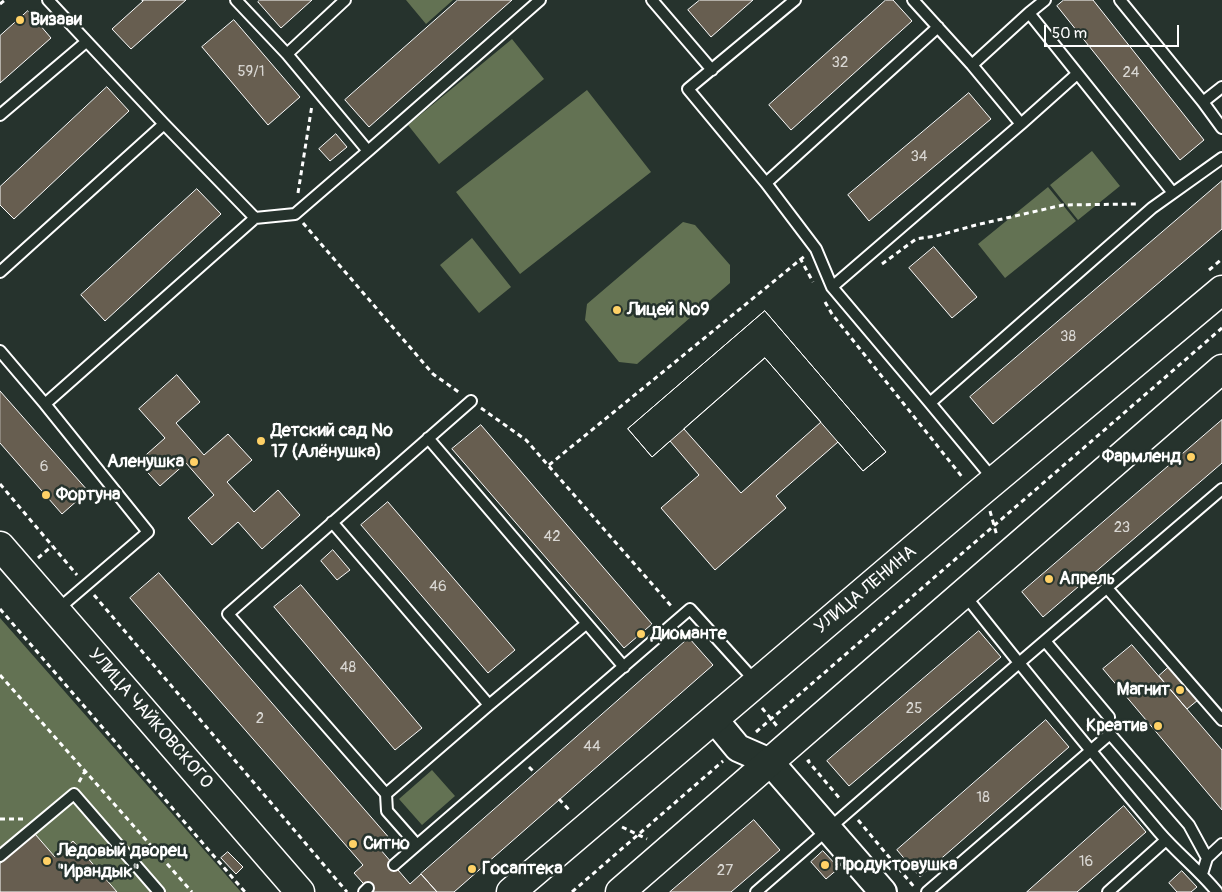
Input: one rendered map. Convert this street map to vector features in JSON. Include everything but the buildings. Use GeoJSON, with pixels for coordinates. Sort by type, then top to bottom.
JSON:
{"type":"FeatureCollection","features":[{"type":"Feature","properties":{"kind":"main road","name":"УЛИЦА ЛЕНИНА"},"geometry":{"type":"LineString","coordinates":[[511,892],[587,816],[714,719],[985,488],[1222,290]]}},
{"type":"Feature","properties":{"kind":"main road"},"geometry":{"type":"LineString","coordinates":[[620,892],[1222,369]]}},
{"type":"Feature","properties":{"kind":"main road","name":"УЛИЦА ЧАЙКОВСКОГО"},"geometry":{"type":"LineString","coordinates":[[2,554],[56,611],[300,892]]}},
{"type":"Feature","properties":{"kind":"street"},"geometry":{"type":"LineString","coordinates":[[714,719],[738,748],[770,762],[883,892]]}},
{"type":"Feature","properties":{"kind":"lane"},"geometry":{"type":"LineString","coordinates":[[48,0],[164,124],[256,218]]}},
{"type":"Feature","properties":{"kind":"lane"},"geometry":{"type":"LineString","coordinates":[[236,0],[287,54],[368,151]]}},
{"type":"Feature","properties":{"kind":"lane"},"geometry":{"type":"LineString","coordinates":[[287,54],[345,0]]}},
{"type":"Feature","properties":{"kind":"lane"},"geometry":{"type":"LineString","coordinates":[[45,404],[256,218],[295,214],[540,0]]}},
{"type":"Feature","properties":{"kind":"lane"},"geometry":{"type":"LineString","coordinates":[[652,0],[712,70]]}},
{"type":"Feature","properties":{"kind":"lane"},"geometry":{"type":"LineString","coordinates":[[796,0],[688,89],[766,183],[816,249],[832,287],[930,403],[985,488]]}},
{"type":"Feature","properties":{"kind":"lane"},"geometry":{"type":"LineString","coordinates":[[913,0],[972,64],[1022,124]]}},
{"type":"Feature","properties":{"kind":"lane"},"geometry":{"type":"LineString","coordinates":[[972,64],[1045,0]]}},
{"type":"Feature","properties":{"kind":"lane"},"geometry":{"type":"LineString","coordinates":[[1120,0],[1222,128]]}},
{"type":"Feature","properties":{"kind":"lane"},"geometry":{"type":"LineString","coordinates":[[1030,14],[1173,193]]}},
{"type":"Feature","properties":{"kind":"lane"},"geometry":{"type":"LineString","coordinates":[[766,183],[938,27]]}},
{"type":"Feature","properties":{"kind":"lane"},"geometry":{"type":"LineString","coordinates":[[0,115],[86,42]]}},
{"type":"Feature","properties":{"kind":"lane"},"geometry":{"type":"LineString","coordinates":[[832,287],[1022,124],[1077,74]]}},
{"type":"Feature","properties":{"kind":"lane"},"geometry":{"type":"LineString","coordinates":[[1203,102],[1222,87]]}},
{"type":"Feature","properties":{"kind":"lane"},"geometry":{"type":"LineString","coordinates":[[0,272],[164,124]]}},
{"type":"Feature","properties":{"kind":"lane"},"geometry":{"type":"LineString","coordinates":[[930,403],[1152,208],[1222,158]]}},
{"type":"Feature","properties":{"kind":"lane"},"geometry":{"type":"LineString","coordinates":[[0,351],[148,532],[56,611]]}},
{"type":"Feature","properties":{"kind":"lane"},"geometry":{"type":"LineString","coordinates":[[417,845],[387,811],[386,794],[228,614],[472,401]]}},
{"type":"Feature","properties":{"kind":"lane"},"geometry":{"type":"LineString","coordinates":[[428,438],[624,667]]}},
{"type":"Feature","properties":{"kind":"lane"},"geometry":{"type":"LineString","coordinates":[[756,892],[1222,489]]}},
{"type":"Feature","properties":{"kind":"lane"},"geometry":{"type":"LineString","coordinates":[[332,522],[489,705]]}},
{"type":"Feature","properties":{"kind":"lane"},"geometry":{"type":"LineString","coordinates":[[1107,588],[1222,720]]}},
{"type":"Feature","properties":{"kind":"lane"},"geometry":{"type":"LineString","coordinates":[[964,593],[1091,752],[1166,840],[1202,874],[1217,892]]}},
{"type":"Feature","properties":{"kind":"lane"},"geometry":{"type":"LineString","coordinates":[[394,865],[690,609],[757,682]]}},
{"type":"Feature","properties":{"kind":"lane"},"geometry":{"type":"LineString","coordinates":[[386,794],[586,624]]}},
{"type":"Feature","properties":{"kind":"lane"},"geometry":{"type":"LineString","coordinates":[[1046,641],[1109,717],[1110,734],[1189,825],[1207,858]]}},
{"type":"Feature","properties":{"kind":"lane"},"geometry":{"type":"LineString","coordinates":[[927,892],[1110,734]]}},
{"type":"Feature","properties":{"kind":"lane"},"geometry":{"type":"LineString","coordinates":[[0,856],[74,794],[159,892]]}},
{"type":"Feature","properties":{"kind":"lane"},"geometry":{"type":"LineString","coordinates":[[1108,892],[1166,840]]}},
{"type":"Feature","properties":{"kind":"lane"},"geometry":{"type":"LineString","coordinates":[[1202,874],[1207,858],[1222,844]]}},
{"type":"Feature","properties":{"kind":"path"},"geometry":{"type":"LineString","coordinates":[[0,4],[5,0]]}},
{"type":"Feature","properties":{"kind":"path"},"geometry":{"type":"LineString","coordinates":[[315,88],[295,214],[433,374],[526,440],[682,617]]}},
{"type":"Feature","properties":{"kind":"path"},"geometry":{"type":"LineString","coordinates":[[878,267],[916,239],[936,236],[976,224],[1063,205],[1135,204],[1152,208]]}},
{"type":"Feature","properties":{"kind":"path"},"geometry":{"type":"LineString","coordinates":[[549,466],[800,258],[816,249]]}},
{"type":"Feature","properties":{"kind":"path"},"geometry":{"type":"LineString","coordinates":[[800,258],[818,290]]}},
{"type":"Feature","properties":{"kind":"path"},"geometry":{"type":"LineString","coordinates":[[822,298],[832,314],[985,488],[1003,559]]}},
{"type":"Feature","properties":{"kind":"path"},"geometry":{"type":"LineString","coordinates":[[572,892],[1222,328]]}},
{"type":"Feature","properties":{"kind":"path"},"geometry":{"type":"LineString","coordinates":[[0,484],[347,892]]}},
{"type":"Feature","properties":{"kind":"path"},"geometry":{"type":"LineString","coordinates":[[0,609],[245,892]]}},
{"type":"Feature","properties":{"kind":"path"},"geometry":{"type":"LineString","coordinates":[[0,674],[192,892]]}},
{"type":"Feature","properties":{"kind":"path"},"geometry":{"type":"LineString","coordinates":[[815,755],[808,761],[919,892]]}},
{"type":"Feature","properties":{"kind":"path"},"geometry":{"type":"LineString","coordinates":[[559,799],[587,816],[638,835],[668,850]]}},
{"type":"Feature","properties":{"kind":"green space"},"geometry":{"type":"Polygon","coordinates":[[[406,0],[453,0],[426,24],[406,0]]]}},
{"type":"Feature","properties":{"kind":"green space"},"geometry":{"type":"Polygon","coordinates":[[[512,39],[544,79],[439,164],[408,125],[512,39]]]}},
{"type":"Feature","properties":{"kind":"green space"},"geometry":{"type":"Polygon","coordinates":[[[587,90],[651,172],[520,274],[456,192],[587,90]]]}},
{"type":"Feature","properties":{"kind":"green space"},"geometry":{"type":"Polygon","coordinates":[[[1092,151],[1120,186],[1078,220],[1050,185],[1092,151]]]}},
{"type":"Feature","properties":{"kind":"green space"},"geometry":{"type":"Polygon","coordinates":[[[1048,187],[1076,221],[1005,278],[978,244],[1048,187]]]}},
{"type":"Feature","properties":{"kind":"green space"},"geometry":{"type":"Polygon","coordinates":[[[683,222],[695,225],[730,265],[730,283],[637,364],[619,362],[585,320],[587,304],[683,222]]]}},
{"type":"Feature","properties":{"kind":"green space"},"geometry":{"type":"Polygon","coordinates":[[[472,238],[511,287],[479,313],[440,265],[472,238]]]}},
{"type":"Feature","properties":{"kind":"green space"},"geometry":{"type":"Polygon","coordinates":[[[0,618],[241,892],[0,892],[0,618]]]}},
{"type":"Feature","properties":{"kind":"green space"},"geometry":{"type":"Polygon","coordinates":[[[432,770],[455,796],[422,825],[399,799],[432,770]]]}},
{"type":"Feature","properties":{"kind":"place","name":"Визави"},"geometry":{"type":"Point","coordinates":[20,20]}},
{"type":"Feature","properties":{"kind":"place","name":"Лицей №9"},"geometry":{"type":"Point","coordinates":[617,310]}},
{"type":"Feature","properties":{"kind":"place","name":"Детский сад № 17 (Алёнушка)"},"geometry":{"type":"Point","coordinates":[261,441]}},
{"type":"Feature","properties":{"kind":"place","name":"Фармленд"},"geometry":{"type":"Point","coordinates":[1191,457]}},
{"type":"Feature","properties":{"kind":"place","name":"Аленушка"},"geometry":{"type":"Point","coordinates":[194,462]}},
{"type":"Feature","properties":{"kind":"place","name":"Фортуна"},"geometry":{"type":"Point","coordinates":[46,495]}},
{"type":"Feature","properties":{"kind":"place","name":"Апрель"},"geometry":{"type":"Point","coordinates":[1049,579]}},
{"type":"Feature","properties":{"kind":"place","name":"Диоманте"},"geometry":{"type":"Point","coordinates":[641,634]}},
{"type":"Feature","properties":{"kind":"place","name":"Магнит"},"geometry":{"type":"Point","coordinates":[1180,690]}},
{"type":"Feature","properties":{"kind":"place","name":"Креатив"},"geometry":{"type":"Point","coordinates":[1158,726]}},
{"type":"Feature","properties":{"kind":"place","name":"Ситно"},"geometry":{"type":"Point","coordinates":[353,844]}},
{"type":"Feature","properties":{"kind":"place","name":"Ледовый дворец \"Ирандык\""},"geometry":{"type":"Point","coordinates":[47,861]}},
{"type":"Feature","properties":{"kind":"place","name":"Продуктовушка"},"geometry":{"type":"Point","coordinates":[825,865]}},
{"type":"Feature","properties":{"kind":"place","name":"Госаптека"},"geometry":{"type":"Point","coordinates":[472,869]}}]}
